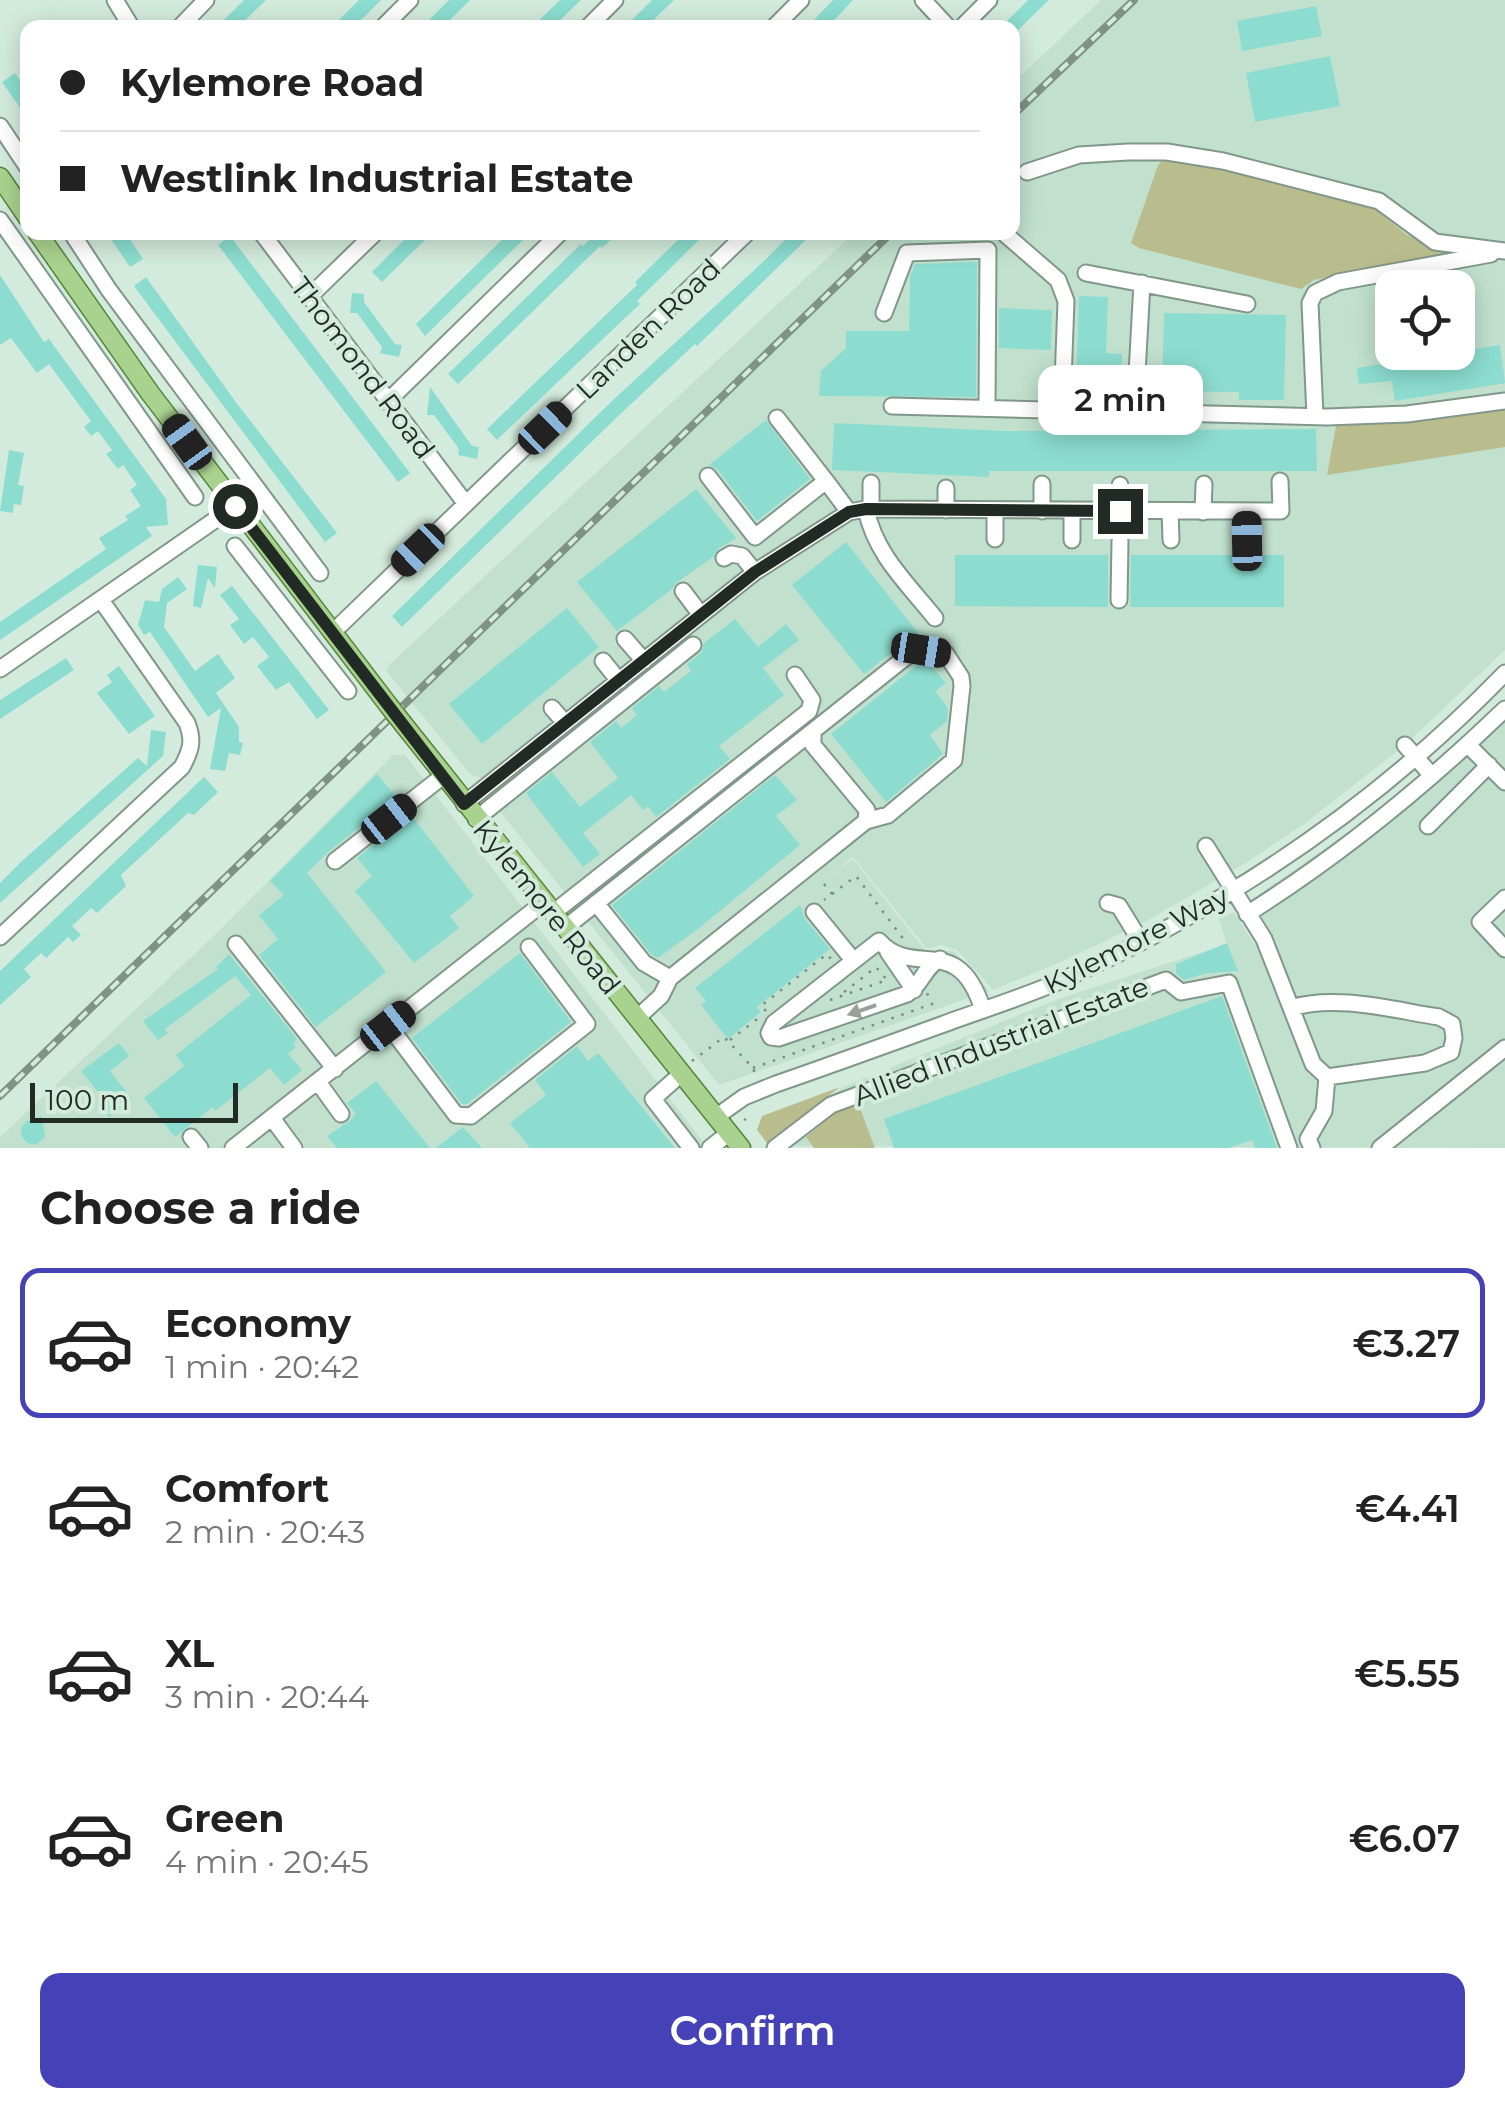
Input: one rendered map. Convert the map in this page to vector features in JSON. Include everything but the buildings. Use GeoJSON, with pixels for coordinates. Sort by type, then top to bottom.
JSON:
{"type":"FeatureCollection","features":[{"type":"Feature","properties":{"kind":"main road"},"geometry":{"type":"LineString","coordinates":[[0,177],[20,208]]}},
{"type":"Feature","properties":{"kind":"main road","name":"Kylemore Road"},"geometry":{"type":"LineString","coordinates":[[42,240],[173,424],[332,633],[735,1140]]}},
{"type":"Feature","properties":{"kind":"street"},"geometry":{"type":"LineString","coordinates":[[187,20],[206,0]]}},
{"type":"Feature","properties":{"kind":"street"},"geometry":{"type":"LineString","coordinates":[[390,20],[410,0]]}},
{"type":"Feature","properties":{"kind":"street"},"geometry":{"type":"LineString","coordinates":[[595,20],[615,0]]}},
{"type":"Feature","properties":{"kind":"street"},"geometry":{"type":"LineString","coordinates":[[781,20],[801,0]]}},
{"type":"Feature","properties":{"kind":"street"},"geometry":{"type":"LineString","coordinates":[[923,0],[941,20]]}},
{"type":"Feature","properties":{"kind":"street"},"geometry":{"type":"LineString","coordinates":[[969,20],[989,0]]}},
{"type":"Feature","properties":{"kind":"street"},"geometry":{"type":"LineString","coordinates":[[0,126],[20,156]]}},
{"type":"Feature","properties":{"kind":"street"},"geometry":{"type":"LineString","coordinates":[[1027,172],[1078,155],[1128,152],[1167,152],[1223,161],[1380,202],[1435,242],[1505,252]]}},
{"type":"Feature","properties":{"kind":"street"},"geometry":{"type":"LineString","coordinates":[[5,227],[195,497]]}},
{"type":"Feature","properties":{"kind":"street"},"geometry":{"type":"LineString","coordinates":[[75,240],[320,573]]}},
{"type":"Feature","properties":{"kind":"street","name":"Thomond Road"},"geometry":{"type":"LineString","coordinates":[[266,240],[466,504]]}},
{"type":"Feature","properties":{"kind":"street"},"geometry":{"type":"LineString","coordinates":[[309,297],[368,240]]}},
{"type":"Feature","properties":{"kind":"street"},"geometry":{"type":"LineString","coordinates":[[389,400],[554,240]]}},
{"type":"Feature","properties":{"kind":"street","name":"Landen Road"},"geometry":{"type":"LineString","coordinates":[[332,633],[740,240]]}},
{"type":"Feature","properties":{"kind":"street"},"geometry":{"type":"LineString","coordinates":[[1012,240],[1058,280],[1066,302],[1062,409]]}},
{"type":"Feature","properties":{"kind":"street"},"geometry":{"type":"LineString","coordinates":[[884,314],[906,254],[988,250],[987,408]]}},
{"type":"Feature","properties":{"kind":"street"},"geometry":{"type":"LineString","coordinates":[[1315,416],[1310,303],[1315,293],[1338,282],[1505,252]]}},
{"type":"Feature","properties":{"kind":"street"},"geometry":{"type":"LineString","coordinates":[[64,272],[86,256]]}},
{"type":"Feature","properties":{"kind":"street"},"geometry":{"type":"LineString","coordinates":[[1086,273],[1247,304]]}},
{"type":"Feature","properties":{"kind":"street"},"geometry":{"type":"LineString","coordinates":[[1134,410],[1142,284]]}},
{"type":"Feature","properties":{"kind":"street"},"geometry":{"type":"LineString","coordinates":[[892,406],[1315,416],[1407,414],[1505,401]]}},
{"type":"Feature","properties":{"kind":"street"},"geometry":{"type":"LineString","coordinates":[[778,418],[849,512]]}},
{"type":"Feature","properties":{"kind":"street"},"geometry":{"type":"LineString","coordinates":[[153,438],[173,424]]}},
{"type":"Feature","properties":{"kind":"street"},"geometry":{"type":"LineString","coordinates":[[708,476],[755,537],[826,481]]}},
{"type":"Feature","properties":{"kind":"street"},"geometry":{"type":"LineString","coordinates":[[470,811],[520,760],[755,572],[849,512],[1281,511],[1280,481]]}},
{"type":"Feature","properties":{"kind":"street"},"geometry":{"type":"LineString","coordinates":[[871,483],[871,532],[880,550],[935,618]]}},
{"type":"Feature","properties":{"kind":"street"},"geometry":{"type":"LineString","coordinates":[[1042,484],[1042,510]]}},
{"type":"Feature","properties":{"kind":"street"},"geometry":{"type":"LineString","coordinates":[[1204,484],[1204,512]]}},
{"type":"Feature","properties":{"kind":"street"},"geometry":{"type":"LineString","coordinates":[[1120,485],[1120,511]]}},
{"type":"Feature","properties":{"kind":"street"},"geometry":{"type":"LineString","coordinates":[[946,488],[946,510]]}},
{"type":"Feature","properties":{"kind":"street"},"geometry":{"type":"LineString","coordinates":[[0,670],[235,506]]}},
{"type":"Feature","properties":{"kind":"street"},"geometry":{"type":"LineString","coordinates":[[995,510],[995,539]]}},
{"type":"Feature","properties":{"kind":"street"},"geometry":{"type":"LineString","coordinates":[[1072,511],[1072,540]]}},
{"type":"Feature","properties":{"kind":"street"},"geometry":{"type":"LineString","coordinates":[[1170,511],[1171,540]]}},
{"type":"Feature","properties":{"kind":"street"},"geometry":{"type":"LineString","coordinates":[[1246,512],[1247,541]]}},
{"type":"Feature","properties":{"kind":"street"},"geometry":{"type":"LineString","coordinates":[[1120,541],[1120,600]]}},
{"type":"Feature","properties":{"kind":"street"},"geometry":{"type":"LineString","coordinates":[[235,546],[344,685],[357,665]]}},
{"type":"Feature","properties":{"kind":"street"},"geometry":{"type":"LineString","coordinates":[[250,565],[269,550]]}},
{"type":"Feature","properties":{"kind":"street"},"geometry":{"type":"LineString","coordinates":[[724,558],[742,556],[755,572]]}},
{"type":"Feature","properties":{"kind":"street"},"geometry":{"type":"LineString","coordinates":[[683,591],[701,615]]}},
{"type":"Feature","properties":{"kind":"street"},"geometry":{"type":"LineString","coordinates":[[0,938],[182,767],[191,750],[187,724],[101,600]]}},
{"type":"Feature","properties":{"kind":"street"},"geometry":{"type":"LineString","coordinates":[[626,639],[644,661]]}},
{"type":"Feature","properties":{"kind":"street"},"geometry":{"type":"LineString","coordinates":[[470,811],[693,645]]}},
{"type":"Feature","properties":{"kind":"street"},"geometry":{"type":"LineString","coordinates":[[554,915],[596,903],[911,653],[921,650],[946,654],[962,686],[954,760],[888,815],[866,821],[670,978],[661,996],[637,1018]]}},
{"type":"Feature","properties":{"kind":"street"},"geometry":{"type":"LineString","coordinates":[[602,661],[619,680]]}},
{"type":"Feature","properties":{"kind":"street","name":"Kylemore Way"},"geometry":{"type":"LineString","coordinates":[[716,1117],[744,1096],[1065,979],[1233,892],[1311,841],[1410,751],[1505,673]]}},
{"type":"Feature","properties":{"kind":"street"},"geometry":{"type":"LineString","coordinates":[[233,1148],[388,1026],[554,915],[809,712],[812,700],[795,675]]}},
{"type":"Feature","properties":{"kind":"street"},"geometry":{"type":"LineString","coordinates":[[552,708],[565,724]]}},
{"type":"Feature","properties":{"kind":"street"},"geometry":{"type":"LineString","coordinates":[[1247,914],[1368,831],[1505,709]]}},
{"type":"Feature","properties":{"kind":"street"},"geometry":{"type":"LineString","coordinates":[[813,730],[813,746],[867,810],[866,821]]}},
{"type":"Feature","properties":{"kind":"street"},"geometry":{"type":"LineString","coordinates":[[508,744],[520,760]]}},
{"type":"Feature","properties":{"kind":"street"},"geometry":{"type":"LineString","coordinates":[[1468,744],[1505,782]]}},
{"type":"Feature","properties":{"kind":"street"},"geometry":{"type":"LineString","coordinates":[[1410,751],[1428,770]]}},
{"type":"Feature","properties":{"kind":"street"},"geometry":{"type":"LineString","coordinates":[[1428,826],[1488,765]]}},
{"type":"Feature","properties":{"kind":"street"},"geometry":{"type":"LineString","coordinates":[[335,862],[443,776]]}},
{"type":"Feature","properties":{"kind":"street"},"geometry":{"type":"LineString","coordinates":[[1206,846],[1264,938],[1313,1064],[1327,1078]]}},
{"type":"Feature","properties":{"kind":"street"},"geometry":{"type":"LineString","coordinates":[[1505,898],[1480,922],[1505,948]]}},
{"type":"Feature","properties":{"kind":"street"},"geometry":{"type":"LineString","coordinates":[[1108,902],[1119,906],[1141,942]]}},
{"type":"Feature","properties":{"kind":"street"},"geometry":{"type":"LineString","coordinates":[[596,903],[644,963],[670,978]]}},
{"type":"Feature","properties":{"kind":"street"},"geometry":{"type":"LineString","coordinates":[[819,906],[848,955]]}},
{"type":"Feature","properties":{"kind":"street"},"geometry":{"type":"LineString","coordinates":[[916,988],[879,940],[848,955],[774,1023],[769,1033],[779,1038],[916,988],[924,970],[940,960]]}},
{"type":"Feature","properties":{"kind":"street"},"geometry":{"type":"LineString","coordinates":[[236,944],[334,1069]]}},
{"type":"Feature","properties":{"kind":"street"},"geometry":{"type":"LineString","coordinates":[[388,1026],[456,1115],[472,1116],[586,1024],[529,947]]}},
{"type":"Feature","properties":{"kind":"street"},"geometry":{"type":"LineString","coordinates":[[890,952],[955,966],[977,994],[983,1010]]}},
{"type":"Feature","properties":{"kind":"street","name":"Allied Industrial Estate"},"geometry":{"type":"LineString","coordinates":[[784,1146],[831,1105],[1166,980],[1182,992],[1229,983],[1289,1148]]}},
{"type":"Feature","properties":{"kind":"street"},"geometry":{"type":"LineString","coordinates":[[1291,1008],[1306,1003],[1346,1004],[1439,1017],[1452,1024],[1451,1052],[1425,1063],[1327,1078]]}},
{"type":"Feature","properties":{"kind":"street"},"geometry":{"type":"LineString","coordinates":[[1380,1148],[1505,1048]]}},
{"type":"Feature","properties":{"kind":"street"},"geometry":{"type":"LineString","coordinates":[[680,1072],[653,1098],[691,1148]]}},
{"type":"Feature","properties":{"kind":"street"},"geometry":{"type":"LineString","coordinates":[[1312,1148],[1308,1139],[1324,1111],[1327,1078]]}},
{"type":"Feature","properties":{"kind":"street"},"geometry":{"type":"LineString","coordinates":[[318,1082],[342,1114]]}},
{"type":"Feature","properties":{"kind":"street"},"geometry":{"type":"LineString","coordinates":[[272,1118],[294,1148]]}},
{"type":"Feature","properties":{"kind":"street"},"geometry":{"type":"LineString","coordinates":[[710,1148],[735,1140]]}},
{"type":"Feature","properties":{"kind":"path"},"geometry":{"type":"LineString","coordinates":[[819,906],[856,876],[906,940],[838,997]]}},
{"type":"Feature","properties":{"kind":"path"},"geometry":{"type":"LineString","coordinates":[[824,884],[832,894]]}},
{"type":"Feature","properties":{"kind":"path"},"geometry":{"type":"LineString","coordinates":[[730,1040],[766,1012],[761,1006],[827,954],[832,960],[848,955]]}},
{"type":"Feature","properties":{"kind":"path"},"geometry":{"type":"LineString","coordinates":[[823,1002],[886,980],[876,967]]}},
{"type":"Feature","properties":{"kind":"path"},"geometry":{"type":"LineString","coordinates":[[752,1068],[932,1004],[928,993],[916,988]]}},
{"type":"Feature","properties":{"kind":"path"},"geometry":{"type":"LineString","coordinates":[[808,1028],[814,1045]]}},
{"type":"Feature","properties":{"kind":"path"},"geometry":{"type":"LineString","coordinates":[[680,1072],[724,1037],[756,1078]]}},
{"type":"Feature","properties":{"kind":"shaded area"},"geometry":{"type":"Polygon","coordinates":[[[1101,0],[1505,0],[1505,650],[1405,745],[1304,824],[1246,863],[1145,922],[993,990],[957,950],[941,945],[927,949],[853,857],[829,877],[853,859],[926,951],[954,951],[989,991],[719,1085],[489,798],[491,791],[481,778],[470,774],[387,672],[388,666],[846,240],[1020,240],[1020,76],[1101,0]]]}},
{"type":"Feature","properties":{"kind":"shaded area"},"geometry":{"type":"Polygon","coordinates":[[[1505,699],[1505,1148],[767,1146],[843,1087],[1058,999],[1227,944],[1219,919],[1234,912],[1254,944],[1264,939],[1272,933],[1251,900],[1371,816],[1505,699]]]}},
{"type":"Feature","properties":{"kind":"shaded area"},"geometry":{"type":"Polygon","coordinates":[[[393,755],[405,755],[708,1148],[0,1148],[0,1137],[218,932],[393,755]]]}},
{"type":"Feature","properties":{"kind":"green space"},"geometry":{"type":"Polygon","coordinates":[[[1165,158],[1366,202],[1407,235],[1456,253],[1314,280],[1301,289],[1139,248],[1131,243],[1158,165],[1165,158]]]}},
{"type":"Feature","properties":{"kind":"green space"},"geometry":{"type":"Polygon","coordinates":[[[1505,407],[1505,447],[1327,475],[1336,426],[1505,407]]]}},
{"type":"Feature","properties":{"kind":"green space"},"geometry":{"type":"Polygon","coordinates":[[[840,1087],[767,1143],[757,1130],[762,1116],[840,1087]]]}},
{"type":"Feature","properties":{"kind":"green space"},"geometry":{"type":"Polygon","coordinates":[[[858,1103],[875,1148],[814,1148],[806,1137],[835,1113],[858,1103]]]}},
{"type":"Feature","properties":{"kind":"railway"},"geometry":{"type":"LineString","coordinates":[[1020,108],[1134,0]]}},
{"type":"Feature","properties":{"kind":"railway"},"geometry":{"type":"LineString","coordinates":[[0,1096],[884,240]]}},
{"type":"Feature","properties":{"kind":"route"},"geometry":{"type":"LineString","coordinates":[[235,506],[464,804],[755,572],[849,512],[1120,511]]}}]}
